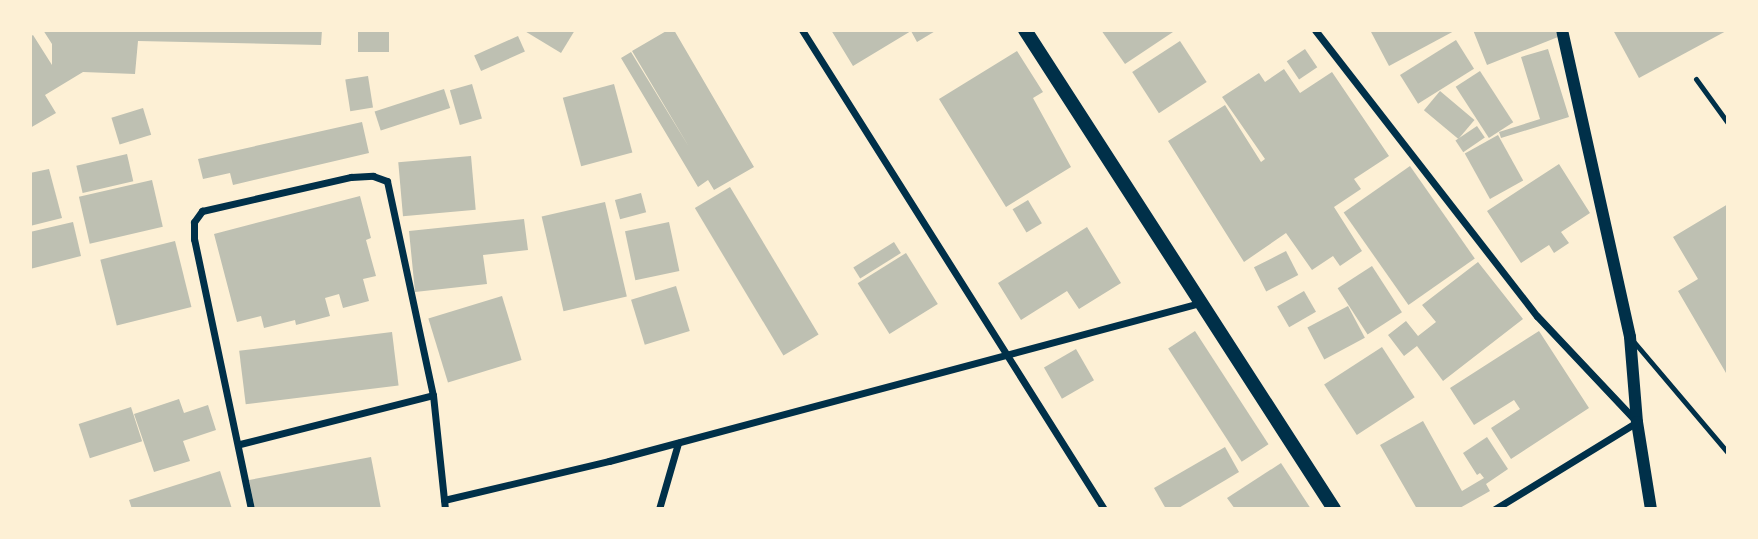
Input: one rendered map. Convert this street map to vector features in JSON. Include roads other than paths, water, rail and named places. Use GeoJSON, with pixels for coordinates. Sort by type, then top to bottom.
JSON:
{"type":"FeatureCollection","features":[{"type":"Feature","properties":{"kind":"main road"},"geometry":{"type":"LineString","coordinates":[[1025,30],[1334,509]]}},
{"type":"Feature","properties":{"kind":"street"},"geometry":{"type":"LineString","coordinates":[[802,30],[1104,509]]}},
{"type":"Feature","properties":{"kind":"street"},"geometry":{"type":"LineString","coordinates":[[1315,30],[1537,316],[1637,422]]}},
{"type":"Feature","properties":{"kind":"street"},"geometry":{"type":"LineString","coordinates":[[1562,30],[1630,337],[1637,422],[1651,509]]}},
{"type":"Feature","properties":{"kind":"street"},"geometry":{"type":"LineString","coordinates":[[251,509],[240,444],[194,239],[194,222],[202,211],[351,177],[373,176],[387,181],[433,394],[445,509]]}},
{"type":"Feature","properties":{"kind":"street"},"geometry":{"type":"LineString","coordinates":[[443,500],[678,443],[1200,303]]}},
{"type":"Feature","properties":{"kind":"street"},"geometry":{"type":"LineString","coordinates":[[240,444],[433,394]]}},
{"type":"Feature","properties":{"kind":"street"},"geometry":{"type":"LineString","coordinates":[[1495,509],[1637,422]]}},
{"type":"Feature","properties":{"kind":"street"},"geometry":{"type":"LineString","coordinates":[[659,509],[678,443]]}},
{"type":"Feature","properties":{"kind":"lane"},"geometry":{"type":"LineString","coordinates":[[1696,79],[1728,123]]}},
{"type":"Feature","properties":{"kind":"lane"},"geometry":{"type":"LineString","coordinates":[[1630,337],[1728,453]]}}]}
